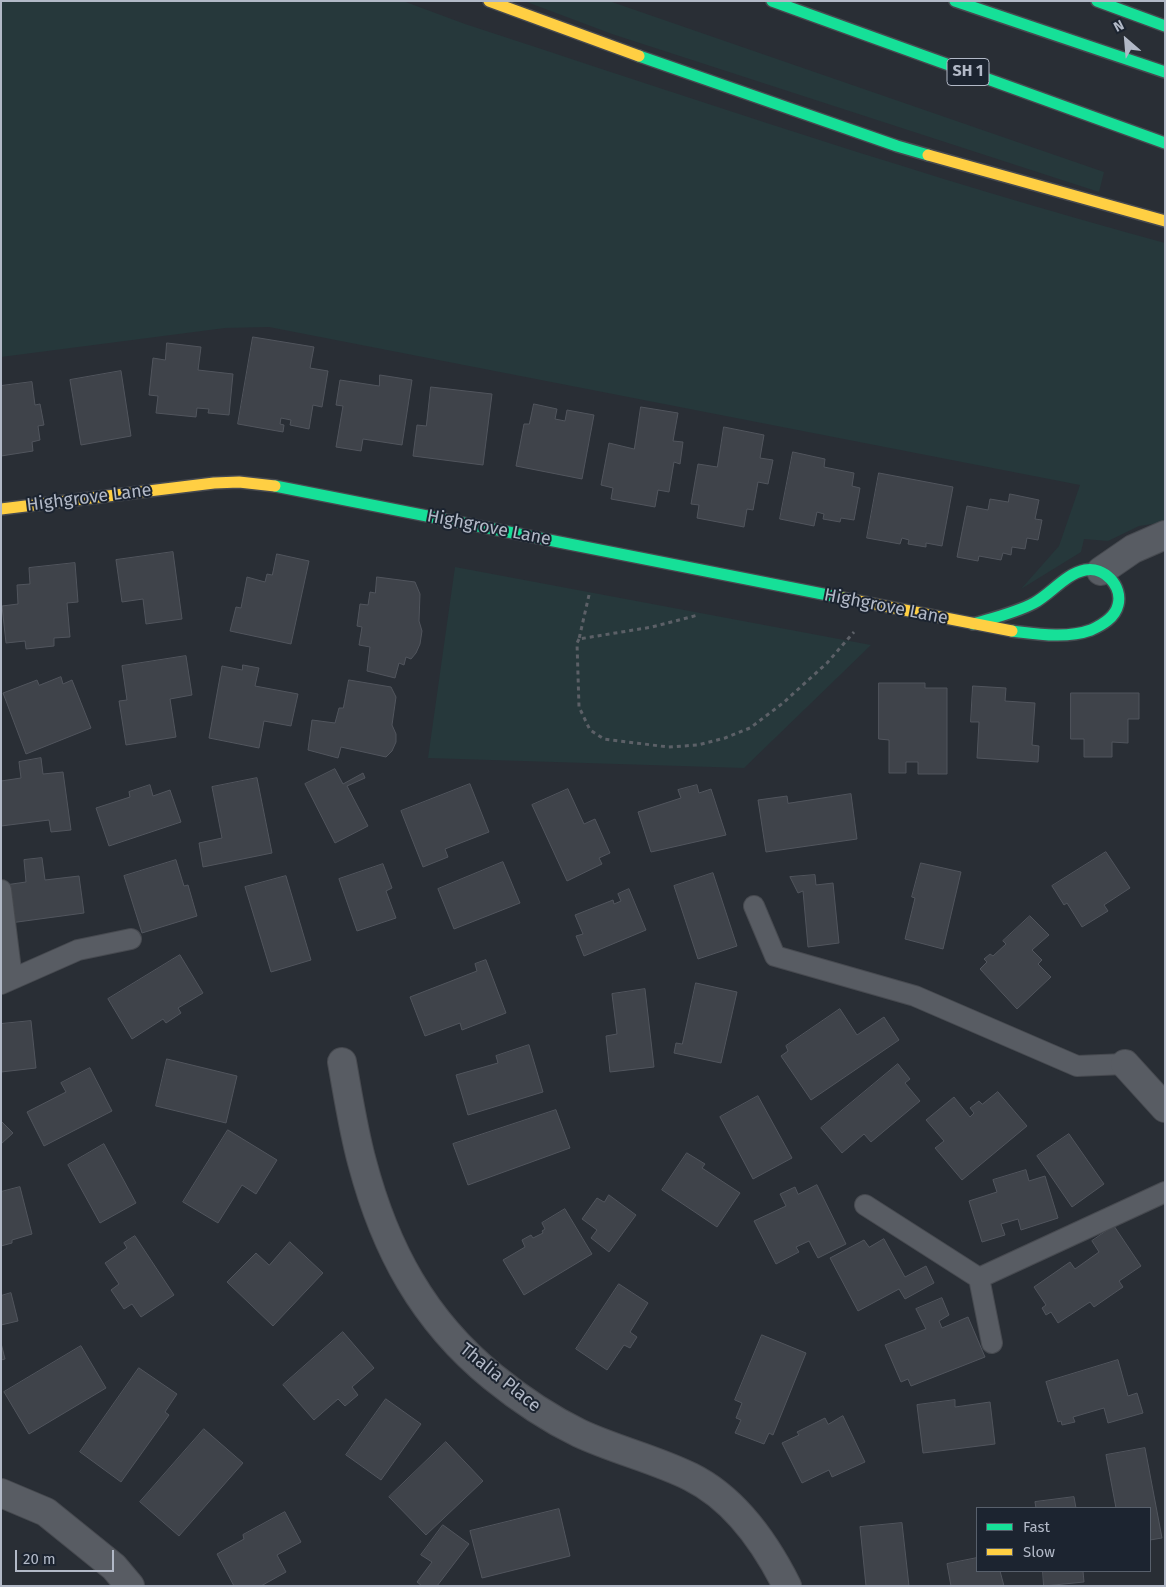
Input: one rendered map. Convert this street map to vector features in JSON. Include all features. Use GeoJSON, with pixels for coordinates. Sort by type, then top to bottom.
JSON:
{"type":"FeatureCollection","features":[{"type":"Feature","properties":{"kind":"main road"},"geometry":{"type":"LineString","coordinates":[[489,1],[676,70],[897,146],[1165,221]]}},
{"type":"Feature","properties":{"kind":"main road","name":"SH 1"},"geometry":{"type":"LineString","coordinates":[[772,1],[1165,143]]}},
{"type":"Feature","properties":{"kind":"main road"},"geometry":{"type":"LineString","coordinates":[[955,1],[1165,72]]}},
{"type":"Feature","properties":{"kind":"main road"},"geometry":{"type":"LineString","coordinates":[[1098,1],[1165,26]]}},
{"type":"Feature","properties":{"kind":"main road","name":"Highgrove Lane"},"geometry":{"type":"LineString","coordinates":[[1,509],[214,483],[239,482],[261,484],[973,624],[1037,633],[1079,633],[1104,623],[1118,606],[1117,589],[1108,576],[1101,571],[1087,569],[1078,572],[1026,607],[973,624]]}},
{"type":"Feature","properties":{"kind":"street"},"geometry":{"type":"LineString","coordinates":[[1101,571],[1133,549],[1165,534]]}},
{"type":"Feature","properties":{"kind":"street","name":"Thalia Place"},"geometry":{"type":"LineString","coordinates":[[342,1062],[362,1162],[380,1217],[418,1295],[445,1331],[468,1356],[489,1374],[511,1392],[551,1418],[579,1433],[691,1477],[711,1489],[731,1506],[758,1537],[787,1586]]}},
{"type":"Feature","properties":{"kind":"street"},"geometry":{"type":"LineString","coordinates":[[1125,1064],[1165,1108]]}},
{"type":"Feature","properties":{"kind":"street"},"geometry":{"type":"LineString","coordinates":[[1,1493],[46,1512],[114,1567],[130,1586]]}},
{"type":"Feature","properties":{"kind":"lane"},"geometry":{"type":"LineString","coordinates":[[1,890],[7,981],[78,950],[131,939]]}},
{"type":"Feature","properties":{"kind":"lane"},"geometry":{"type":"LineString","coordinates":[[754,906],[775,956],[915,996],[1077,1066],[1125,1064]]}},
{"type":"Feature","properties":{"kind":"lane"},"geometry":{"type":"LineString","coordinates":[[978,1278],[1165,1192]]}},
{"type":"Feature","properties":{"kind":"lane"},"geometry":{"type":"LineString","coordinates":[[865,1204],[978,1278],[992,1343]]}},
{"type":"Feature","properties":{"kind":"path"},"geometry":{"type":"LineString","coordinates":[[589,595],[577,644],[578,707],[590,730],[604,739],[668,747],[698,745],[725,738],[750,728],[783,703],[827,663],[855,631]]}},
{"type":"Feature","properties":{"kind":"path"},"geometry":{"type":"LineString","coordinates":[[579,639],[652,627],[698,615]]}},
{"type":"Feature","properties":{"kind":"shaded area"},"geometry":{"type":"Polygon","coordinates":[[[1,1],[403,1],[465,24],[901,166],[1165,243],[1165,522],[1139,526],[1108,541],[1084,539],[1081,552],[1021,589],[1059,546],[1080,485],[269,327],[225,328],[1,357],[1,1]]]}},
{"type":"Feature","properties":{"kind":"shaded area"},"geometry":{"type":"Polygon","coordinates":[[[524,1],[609,1],[1104,172],[1099,192],[612,34],[524,1]]]}},
{"type":"Feature","properties":{"kind":"shaded area"},"geometry":{"type":"Polygon","coordinates":[[[455,567],[871,645],[744,768],[428,758],[455,567]]]}},
{"type":"Feature","properties":{"kind":"building"},"geometry":{"type":"Polygon","coordinates":[[[253,337],[314,347],[310,368],[328,371],[322,407],[313,405],[309,429],[290,425],[291,420],[281,418],[280,424],[284,425],[283,432],[238,424],[253,337]]]}},
{"type":"Feature","properties":{"kind":"building"},"geometry":{"type":"Polygon","coordinates":[[[167,343],[201,347],[198,370],[233,374],[229,415],[208,413],[209,409],[197,408],[196,417],[156,413],[158,396],[149,395],[153,358],[165,360],[167,343]]]}},
{"type":"Feature","properties":{"kind":"building"},"geometry":{"type":"Polygon","coordinates":[[[121,371],[131,436],[81,445],[70,380],[121,371]]]}},
{"type":"Feature","properties":{"kind":"building"},"geometry":{"type":"Polygon","coordinates":[[[380,375],[412,380],[402,445],[363,439],[361,451],[336,447],[343,406],[336,405],[340,380],[379,386],[380,375]]]}},
{"type":"Feature","properties":{"kind":"building"},"geometry":{"type":"Polygon","coordinates":[[[32,382],[35,405],[40,404],[44,425],[38,426],[40,440],[32,442],[33,451],[1,456],[1,386],[32,382]]]}},
{"type":"Feature","properties":{"kind":"building"},"geometry":{"type":"Polygon","coordinates":[[[431,387],[492,394],[483,465],[413,456],[417,425],[426,426],[431,387]]]}},
{"type":"Feature","properties":{"kind":"building"},"geometry":{"type":"Polygon","coordinates":[[[534,404],[557,409],[555,419],[565,421],[567,410],[594,415],[582,479],[516,466],[524,424],[529,424],[534,404]]]}},
{"type":"Feature","properties":{"kind":"building"},"geometry":{"type":"Polygon","coordinates":[[[641,407],[678,413],[673,441],[683,442],[680,464],[674,462],[669,492],[658,490],[655,507],[611,499],[613,488],[601,485],[609,443],[634,449],[641,407]]]}},
{"type":"Feature","properties":{"kind":"building"},"geometry":{"type":"Polygon","coordinates":[[[724,427],[764,435],[760,458],[773,460],[768,484],[758,482],[753,510],[747,509],[744,527],[697,518],[699,505],[691,504],[698,464],[717,467],[724,427]]]}},
{"type":"Feature","properties":{"kind":"building"},"geometry":{"type":"Polygon","coordinates":[[[793,452],[825,459],[824,467],[854,473],[852,486],[860,488],[854,520],[841,518],[840,522],[823,519],[824,514],[817,512],[814,526],[780,519],[793,452]]]}},
{"type":"Feature","properties":{"kind":"building"},"geometry":{"type":"Polygon","coordinates":[[[879,473],[953,487],[942,546],[926,543],[926,547],[908,544],[909,540],[902,538],[900,544],[867,538],[879,473]]]}},
{"type":"Feature","properties":{"kind":"building"},"geometry":{"type":"Polygon","coordinates":[[[1010,494],[1039,500],[1035,519],[1042,520],[1038,540],[1027,538],[1025,549],[1012,547],[1011,555],[1003,553],[1001,560],[979,556],[978,561],[957,557],[967,506],[988,510],[990,499],[1008,502],[1010,494]]]}},
{"type":"Feature","properties":{"kind":"building"},"geometry":{"type":"Polygon","coordinates":[[[173,552],[182,619],[146,624],[143,599],[122,602],[116,560],[173,552]]]}},
{"type":"Feature","properties":{"kind":"building"},"geometry":{"type":"Polygon","coordinates":[[[277,554],[309,561],[291,644],[230,631],[236,607],[241,608],[247,577],[265,582],[267,574],[272,575],[277,554]]]}},
{"type":"Feature","properties":{"kind":"building"},"geometry":{"type":"Polygon","coordinates":[[[75,563],[78,602],[67,603],[70,637],[54,638],[54,646],[26,649],[25,641],[6,643],[2,606],[18,604],[17,585],[30,584],[29,568],[75,563]]]}},
{"type":"Feature","properties":{"kind":"building"},"geometry":{"type":"Polygon","coordinates":[[[377,577],[415,582],[420,594],[419,621],[422,631],[420,644],[411,659],[406,657],[404,665],[399,663],[395,678],[367,671],[370,647],[359,645],[362,627],[357,626],[360,604],[368,605],[370,592],[375,593],[377,577]]]}},
{"type":"Feature","properties":{"kind":"building"},"geometry":{"type":"Polygon","coordinates":[[[186,656],[192,695],[170,699],[176,737],[126,745],[119,701],[127,700],[122,666],[186,656]]]}},
{"type":"Feature","properties":{"kind":"building"},"geometry":{"type":"Polygon","coordinates":[[[243,665],[259,668],[255,686],[298,694],[291,726],[264,721],[259,748],[209,738],[222,666],[242,670],[243,665]]]}},
{"type":"Feature","properties":{"kind":"building"},"geometry":{"type":"Polygon","coordinates":[[[61,677],[63,684],[72,680],[91,728],[26,754],[3,693],[37,680],[39,685],[61,677]]]}},
{"type":"Feature","properties":{"kind":"building"},"geometry":{"type":"Polygon","coordinates":[[[349,680],[391,687],[396,697],[392,725],[396,734],[396,742],[392,751],[386,757],[341,747],[338,758],[308,750],[312,720],[335,723],[339,708],[343,708],[349,680]]]}},
{"type":"Feature","properties":{"kind":"building"},"geometry":{"type":"Polygon","coordinates":[[[879,683],[925,683],[925,688],[947,688],[947,774],[918,774],[918,762],[906,762],[906,773],[889,773],[889,740],[879,739],[879,683]]]}},
{"type":"Feature","properties":{"kind":"building"},"geometry":{"type":"Polygon","coordinates":[[[973,686],[1006,688],[1005,701],[1035,703],[1032,745],[1039,746],[1038,762],[977,758],[979,722],[971,722],[973,686]]]}},
{"type":"Feature","properties":{"kind":"building"},"geometry":{"type":"Polygon","coordinates":[[[1071,693],[1139,693],[1139,719],[1128,719],[1128,743],[1112,742],[1112,757],[1084,757],[1084,739],[1071,739],[1071,693]]]}},
{"type":"Feature","properties":{"kind":"building"},"geometry":{"type":"Polygon","coordinates":[[[41,758],[43,774],[63,772],[71,830],[51,832],[49,820],[1,826],[1,781],[21,778],[19,762],[41,758]]]}},
{"type":"Feature","properties":{"kind":"building"},"geometry":{"type":"Polygon","coordinates":[[[335,769],[343,784],[363,773],[365,778],[347,786],[368,826],[335,843],[305,784],[335,769]]]}},
{"type":"Feature","properties":{"kind":"building"},"geometry":{"type":"Polygon","coordinates":[[[257,778],[272,853],[203,867],[199,843],[222,838],[212,787],[257,778]]]}},
{"type":"Feature","properties":{"kind":"building"},"geometry":{"type":"Polygon","coordinates":[[[470,784],[489,832],[445,849],[448,857],[423,867],[401,811],[470,784]]]}},
{"type":"Feature","properties":{"kind":"building"},"geometry":{"type":"Polygon","coordinates":[[[150,785],[153,796],[170,790],[181,822],[109,846],[96,808],[130,797],[129,792],[150,785]]]}},
{"type":"Feature","properties":{"kind":"building"},"geometry":{"type":"Polygon","coordinates":[[[697,785],[699,793],[711,789],[726,835],[651,852],[638,812],[681,798],[678,790],[697,785]]]}},
{"type":"Feature","properties":{"kind":"building"},"geometry":{"type":"Polygon","coordinates":[[[568,789],[584,824],[595,819],[610,853],[599,858],[602,864],[567,881],[532,805],[568,789]]]}},
{"type":"Feature","properties":{"kind":"building"},"geometry":{"type":"Polygon","coordinates":[[[851,794],[857,839],[766,852],[758,800],[787,796],[788,803],[851,794]]]}},
{"type":"Feature","properties":{"kind":"building"},"geometry":{"type":"Polygon","coordinates":[[[1106,852],[1130,888],[1104,905],[1108,911],[1082,927],[1067,903],[1064,905],[1052,886],[1106,852]]]}},
{"type":"Feature","properties":{"kind":"building"},"geometry":{"type":"Polygon","coordinates":[[[42,858],[45,880],[79,876],[84,913],[10,923],[5,885],[26,882],[24,860],[42,858]]]}},
{"type":"Feature","properties":{"kind":"building"},"geometry":{"type":"Polygon","coordinates":[[[176,860],[184,886],[188,885],[197,916],[142,933],[124,876],[176,860]]]}},
{"type":"Feature","properties":{"kind":"building"},"geometry":{"type":"Polygon","coordinates":[[[503,862],[520,903],[454,929],[438,889],[503,862]]]}},
{"type":"Feature","properties":{"kind":"building"},"geometry":{"type":"Polygon","coordinates":[[[921,863],[961,872],[943,949],[905,939],[915,898],[912,897],[921,863]]]}},
{"type":"Feature","properties":{"kind":"building"},"geometry":{"type":"Polygon","coordinates":[[[383,864],[392,888],[386,891],[396,918],[357,931],[339,879],[383,864]]]}},
{"type":"Feature","properties":{"kind":"building"},"geometry":{"type":"Polygon","coordinates":[[[713,873],[737,946],[698,959],[674,886],[713,873]]]}},
{"type":"Feature","properties":{"kind":"building"},"geometry":{"type":"Polygon","coordinates":[[[815,875],[816,885],[833,883],[839,943],[808,947],[803,891],[798,893],[790,877],[815,875]]]}},
{"type":"Feature","properties":{"kind":"building"},"geometry":{"type":"Polygon","coordinates":[[[286,876],[311,960],[271,972],[245,887],[286,876]]]}},
{"type":"Feature","properties":{"kind":"building"},"geometry":{"type":"Polygon","coordinates":[[[629,889],[646,930],[584,956],[576,936],[583,934],[575,915],[613,900],[614,904],[621,901],[618,894],[629,889]]]}},
{"type":"Feature","properties":{"kind":"building"},"geometry":{"type":"Polygon","coordinates":[[[1030,916],[1049,935],[1032,950],[1042,960],[1038,964],[1051,977],[1017,1009],[980,969],[987,962],[984,959],[990,954],[993,956],[1006,944],[1003,941],[1030,916]]]}},
{"type":"Feature","properties":{"kind":"building"},"geometry":{"type":"Polygon","coordinates":[[[180,955],[203,993],[178,1008],[181,1013],[166,1023],[163,1019],[132,1039],[108,999],[180,955]]]}},
{"type":"Feature","properties":{"kind":"building"},"geometry":{"type":"Polygon","coordinates":[[[486,960],[506,1013],[462,1030],[460,1023],[425,1036],[410,997],[477,971],[475,964],[486,960]]]}},
{"type":"Feature","properties":{"kind":"building"},"geometry":{"type":"Polygon","coordinates":[[[696,983],[737,992],[721,1063],[674,1053],[676,1043],[682,1044],[696,983]]]}},
{"type":"Feature","properties":{"kind":"building"},"geometry":{"type":"Polygon","coordinates":[[[645,989],[654,1067],[610,1072],[606,1036],[617,1034],[612,994],[645,989]]]}},
{"type":"Feature","properties":{"kind":"building"},"geometry":{"type":"Polygon","coordinates":[[[840,1009],[857,1035],[884,1017],[899,1040],[811,1100],[781,1056],[788,1051],[786,1046],[840,1009]]]}},
{"type":"Feature","properties":{"kind":"building"},"geometry":{"type":"Polygon","coordinates":[[[31,1021],[36,1068],[1,1072],[1,1024],[31,1021]]]}},
{"type":"Feature","properties":{"kind":"building"},"geometry":{"type":"Polygon","coordinates":[[[529,1045],[543,1092],[468,1115],[456,1075],[498,1063],[496,1056],[529,1045]]]}},
{"type":"Feature","properties":{"kind":"building"},"geometry":{"type":"Polygon","coordinates":[[[167,1059],[237,1076],[226,1123],[156,1106],[167,1059]]]}},
{"type":"Feature","properties":{"kind":"building"},"geometry":{"type":"Polygon","coordinates":[[[898,1064],[910,1079],[905,1083],[920,1101],[871,1142],[864,1134],[842,1153],[821,1128],[898,1064]]]}},
{"type":"Feature","properties":{"kind":"building"},"geometry":{"type":"Polygon","coordinates":[[[90,1068],[112,1111],[44,1146],[27,1112],[66,1092],[61,1083],[90,1068]]]}},
{"type":"Feature","properties":{"kind":"building"},"geometry":{"type":"Polygon","coordinates":[[[998,1092],[1027,1126],[962,1180],[935,1148],[944,1141],[926,1120],[954,1097],[970,1117],[974,1113],[970,1108],[979,1101],[982,1104],[998,1092]]]}},
{"type":"Feature","properties":{"kind":"building"},"geometry":{"type":"Polygon","coordinates":[[[758,1096],[792,1158],[753,1179],[720,1117],[758,1096]]]}},
{"type":"Feature","properties":{"kind":"building"},"geometry":{"type":"Polygon","coordinates":[[[556,1110],[570,1148],[468,1185],[453,1144],[556,1110]]]}},
{"type":"Feature","properties":{"kind":"building"},"geometry":{"type":"Polygon","coordinates":[[[1,1121],[13,1133],[1,1144],[1,1121]]]}},
{"type":"Feature","properties":{"kind":"building"},"geometry":{"type":"Polygon","coordinates":[[[228,1130],[277,1160],[256,1194],[242,1185],[218,1223],[183,1202],[228,1130]]]}},
{"type":"Feature","properties":{"kind":"building"},"geometry":{"type":"Polygon","coordinates":[[[1069,1134],[1104,1184],[1072,1207],[1037,1156],[1069,1134]]]}},
{"type":"Feature","properties":{"kind":"building"},"geometry":{"type":"Polygon","coordinates":[[[104,1144],[136,1203],[100,1223],[68,1165],[104,1144]]]}},
{"type":"Feature","properties":{"kind":"building"},"geometry":{"type":"Polygon","coordinates":[[[687,1153],[705,1164],[702,1168],[740,1193],[717,1227],[662,1190],[687,1153]]]}},
{"type":"Feature","properties":{"kind":"building"},"geometry":{"type":"Polygon","coordinates":[[[1026,1170],[1029,1181],[1045,1176],[1058,1218],[1021,1230],[1018,1219],[1001,1224],[1005,1235],[982,1242],[969,1201],[997,1192],[993,1180],[1026,1170]]]}},
{"type":"Feature","properties":{"kind":"building"},"geometry":{"type":"Polygon","coordinates":[[[817,1185],[846,1244],[818,1258],[809,1241],[796,1247],[799,1252],[776,1264],[754,1221],[786,1206],[780,1194],[795,1187],[798,1194],[817,1185]]]}},
{"type":"Feature","properties":{"kind":"building"},"geometry":{"type":"Polygon","coordinates":[[[20,1187],[32,1234],[12,1240],[12,1243],[1,1246],[1,1192],[20,1187]]]}},
{"type":"Feature","properties":{"kind":"building"},"geometry":{"type":"Polygon","coordinates":[[[609,1195],[636,1215],[609,1252],[591,1238],[597,1230],[582,1219],[597,1198],[604,1202],[609,1195]]]}},
{"type":"Feature","properties":{"kind":"building"},"geometry":{"type":"Polygon","coordinates":[[[565,1209],[592,1254],[524,1295],[503,1260],[525,1247],[522,1240],[531,1235],[533,1238],[543,1233],[542,1231],[545,1229],[542,1223],[565,1209]]]}},
{"type":"Feature","properties":{"kind":"building"},"geometry":{"type":"Polygon","coordinates":[[[1114,1226],[1141,1266],[1119,1281],[1123,1287],[1094,1307],[1090,1302],[1058,1323],[1051,1312],[1046,1315],[1042,1308],[1046,1305],[1034,1287],[1070,1262],[1075,1269],[1099,1252],[1092,1241],[1114,1226]]]}},
{"type":"Feature","properties":{"kind":"building"},"geometry":{"type":"Polygon","coordinates":[[[135,1236],[174,1295],[141,1317],[132,1304],[124,1309],[111,1290],[119,1284],[105,1263],[127,1248],[124,1243],[135,1236]]]}},
{"type":"Feature","properties":{"kind":"building"},"geometry":{"type":"Polygon","coordinates":[[[884,1239],[905,1277],[926,1266],[934,1283],[905,1299],[899,1289],[858,1311],[830,1258],[864,1240],[869,1247],[884,1239]]]}},
{"type":"Feature","properties":{"kind":"building"},"geometry":{"type":"Polygon","coordinates":[[[290,1242],[323,1273],[273,1326],[227,1282],[256,1253],[269,1265],[290,1242]]]}},
{"type":"Feature","properties":{"kind":"building"},"geometry":{"type":"Polygon","coordinates":[[[619,1284],[648,1303],[630,1332],[637,1337],[630,1348],[624,1345],[607,1370],[576,1349],[619,1284]]]}},
{"type":"Feature","properties":{"kind":"building"},"geometry":{"type":"Polygon","coordinates":[[[11,1293],[18,1321],[1,1325],[1,1296],[11,1293]]]}},
{"type":"Feature","properties":{"kind":"building"},"geometry":{"type":"Polygon","coordinates":[[[942,1298],[949,1315],[939,1321],[942,1328],[968,1317],[985,1357],[911,1386],[908,1379],[901,1382],[885,1345],[926,1329],[916,1309],[942,1298]]]}},
{"type":"Feature","properties":{"kind":"building"},"geometry":{"type":"Polygon","coordinates":[[[343,1332],[374,1368],[352,1387],[358,1395],[345,1406],[338,1399],[314,1420],[283,1385],[343,1332]]]}},
{"type":"Feature","properties":{"kind":"building"},"geometry":{"type":"Polygon","coordinates":[[[762,1335],[806,1353],[773,1435],[769,1433],[764,1444],[735,1433],[741,1420],[736,1418],[742,1403],[735,1400],[762,1335]]]}},
{"type":"Feature","properties":{"kind":"building"},"geometry":{"type":"Polygon","coordinates":[[[1,1343],[5,1359],[1,1360],[1,1343]]]}},
{"type":"Feature","properties":{"kind":"building"},"geometry":{"type":"Polygon","coordinates":[[[81,1346],[106,1388],[29,1434],[4,1392],[81,1346]]]}},
{"type":"Feature","properties":{"kind":"building"},"geometry":{"type":"Polygon","coordinates":[[[1118,1360],[1128,1396],[1137,1393],[1143,1413],[1108,1423],[1104,1408],[1073,1417],[1075,1422],[1062,1425],[1061,1421],[1058,1422],[1046,1382],[1118,1360]]]}},
{"type":"Feature","properties":{"kind":"building"},"geometry":{"type":"Polygon","coordinates":[[[139,1368],[177,1394],[165,1412],[169,1415],[121,1482],[80,1452],[139,1368]]]}},
{"type":"Feature","properties":{"kind":"building"},"geometry":{"type":"Polygon","coordinates":[[[386,1399],[421,1424],[381,1480],[346,1455],[386,1399]]]}},
{"type":"Feature","properties":{"kind":"building"},"geometry":{"type":"Polygon","coordinates":[[[955,1400],[955,1407],[990,1402],[995,1444],[923,1453],[917,1405],[955,1400]]]}},
{"type":"Feature","properties":{"kind":"building"},"geometry":{"type":"Polygon","coordinates":[[[843,1416],[865,1462],[832,1477],[829,1470],[802,1483],[782,1443],[799,1435],[797,1432],[825,1418],[828,1424],[843,1416]]]}},
{"type":"Feature","properties":{"kind":"building"},"geometry":{"type":"Polygon","coordinates":[[[204,1429],[243,1463],[179,1536],[140,1502],[204,1429]]]}},
{"type":"Feature","properties":{"kind":"building"},"geometry":{"type":"Polygon","coordinates":[[[446,1442],[483,1481],[426,1535],[389,1497],[446,1442]]]}},
{"type":"Feature","properties":{"kind":"building"},"geometry":{"type":"Polygon","coordinates":[[[1145,1448],[1162,1538],[1151,1540],[1151,1507],[1116,1507],[1106,1455],[1145,1448]]]}},
{"type":"Feature","properties":{"kind":"building"},"geometry":{"type":"Polygon","coordinates":[[[1074,1497],[1076,1507],[1036,1507],[1035,1502],[1074,1497]]]}},
{"type":"Feature","properties":{"kind":"building"},"geometry":{"type":"Polygon","coordinates":[[[559,1509],[570,1556],[482,1578],[470,1531],[559,1509]]]}},
{"type":"Feature","properties":{"kind":"building"},"geometry":{"type":"Polygon","coordinates":[[[285,1512],[301,1542],[277,1555],[286,1572],[261,1586],[234,1586],[217,1554],[244,1539],[243,1535],[285,1512]]]}},
{"type":"Feature","properties":{"kind":"building"},"geometry":{"type":"Polygon","coordinates":[[[902,1523],[909,1586],[866,1586],[860,1527],[902,1523]]]}},
{"type":"Feature","properties":{"kind":"building"},"geometry":{"type":"Polygon","coordinates":[[[443,1525],[469,1544],[437,1586],[422,1586],[417,1582],[432,1562],[421,1555],[443,1525]]]}},
{"type":"Feature","properties":{"kind":"building"},"geometry":{"type":"Polygon","coordinates":[[[976,1558],[976,1572],[1000,1572],[1004,1586],[951,1586],[947,1564],[976,1558]]]}},
{"type":"Feature","properties":{"kind":"building"},"geometry":{"type":"Polygon","coordinates":[[[1043,1572],[1083,1572],[1084,1582],[1044,1586],[1043,1572]]]}},
{"type":"Feature","properties":{"kind":"traffic: fast"},"geometry":{"type":"LineString","coordinates":[[772,1],[1165,143]]}},
{"type":"Feature","properties":{"kind":"traffic: fast"},"geometry":{"type":"LineString","coordinates":[[955,1],[1165,72]]}},
{"type":"Feature","properties":{"kind":"traffic: fast"},"geometry":{"type":"LineString","coordinates":[[1097,1],[1165,26]]}},
{"type":"Feature","properties":{"kind":"traffic: fast"},"geometry":{"type":"LineString","coordinates":[[639,56],[897,146],[928,155]]}},
{"type":"Feature","properties":{"kind":"traffic: fast"},"geometry":{"type":"LineString","coordinates":[[275,486],[843,598]]}},
{"type":"Feature","properties":{"kind":"traffic: fast"},"geometry":{"type":"LineString","coordinates":[[973,624],[1027,607],[1071,576],[1085,570],[1099,571],[1105,574],[1118,591],[1118,605],[1114,614],[1104,623],[1091,630],[1062,635],[1012,631]]}},
{"type":"Feature","properties":{"kind":"traffic: slow"},"geometry":{"type":"LineString","coordinates":[[489,1],[639,56]]}},
{"type":"Feature","properties":{"kind":"traffic: slow"},"geometry":{"type":"LineString","coordinates":[[928,155],[1165,221]]}},
{"type":"Feature","properties":{"kind":"traffic: slow"},"geometry":{"type":"LineString","coordinates":[[1,509],[214,483],[239,482],[275,486]]}},
{"type":"Feature","properties":{"kind":"traffic: slow"},"geometry":{"type":"LineString","coordinates":[[843,598],[1012,631]]}}]}
